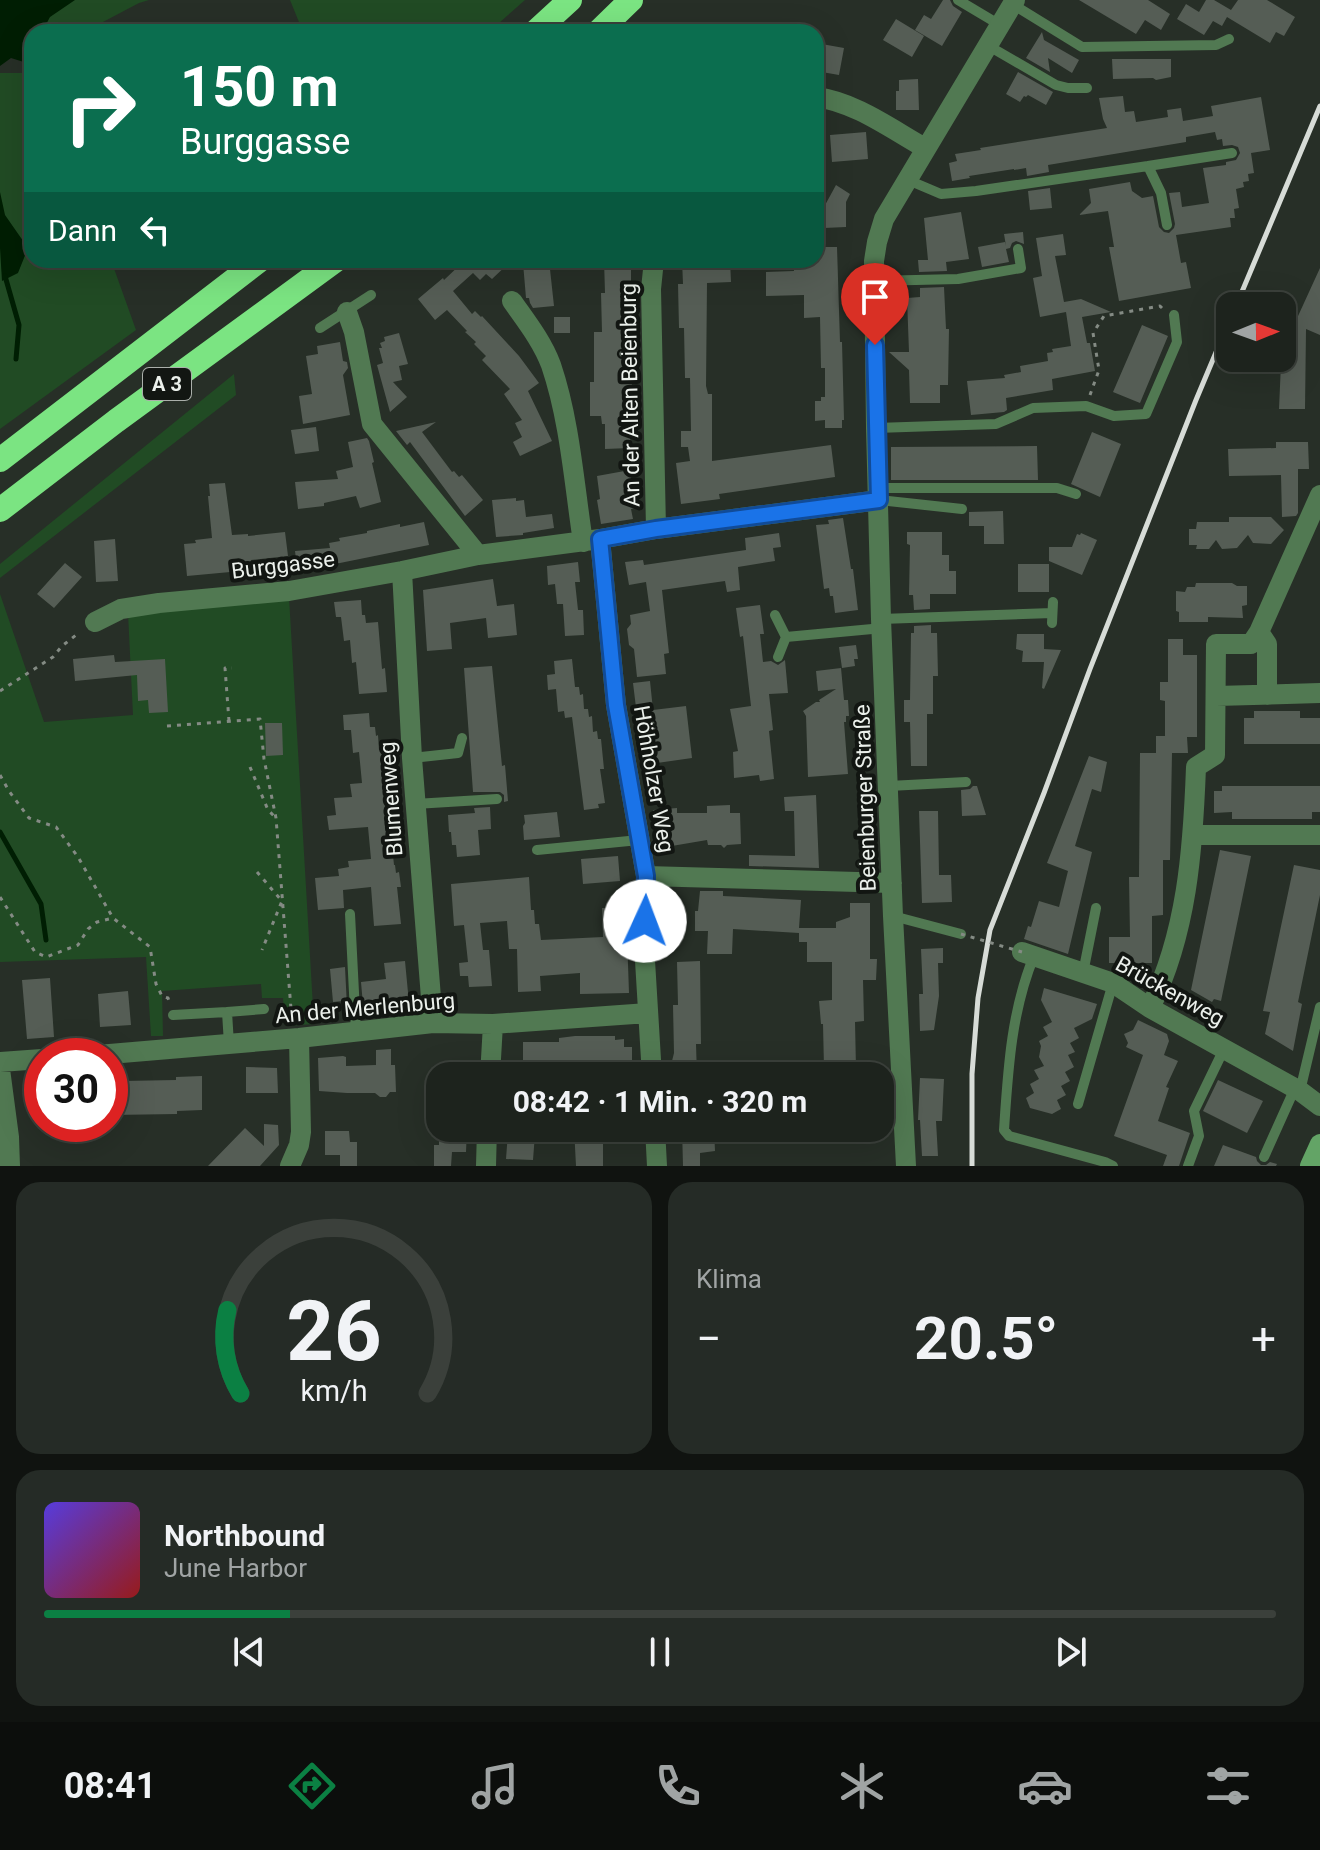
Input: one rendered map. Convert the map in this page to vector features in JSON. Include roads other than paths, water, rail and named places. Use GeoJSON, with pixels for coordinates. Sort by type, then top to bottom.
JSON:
{"type":"FeatureCollection","features":[{"type":"Feature","properties":{"kind":"highway"},"geometry":{"type":"LineString","coordinates":[[544,24],[570,0]]}},
{"type":"Feature","properties":{"kind":"highway"},"geometry":{"type":"LineString","coordinates":[[606,24],[631,0]]}},
{"type":"Feature","properties":{"kind":"highway","name":"A 3"},"geometry":{"type":"LineString","coordinates":[[0,460],[250,268]]}},
{"type":"Feature","properties":{"kind":"highway","name":"A 3"},"geometry":{"type":"LineString","coordinates":[[0,510],[325,268]]}},
{"type":"Feature","properties":{"kind":"main road"},"geometry":{"type":"LineString","coordinates":[[1310,1166],[1320,1144]]}},
{"type":"Feature","properties":{"kind":"street","name":"Beienburger Straße"},"geometry":{"type":"LineString","coordinates":[[906,1166],[882,624],[873,281],[877,242],[884,219],[1014,2]]}},
{"type":"Feature","properties":{"kind":"street"},"geometry":{"type":"LineString","coordinates":[[824,98],[853,108],[925,148]]}},
{"type":"Feature","properties":{"kind":"street","name":"An der Alten Beienburg"},"geometry":{"type":"LineString","coordinates":[[653,268],[656,529]]}},
{"type":"Feature","properties":{"kind":"street"},"geometry":{"type":"LineString","coordinates":[[512,301],[533,330],[550,363],[592,540]]}},
{"type":"Feature","properties":{"kind":"street"},"geometry":{"type":"LineString","coordinates":[[347,312],[354,332],[372,424],[478,555]]}},
{"type":"Feature","properties":{"kind":"street","name":"Burggasse"},"geometry":{"type":"LineString","coordinates":[[95,622],[121,609],[289,591],[478,555],[878,494]]}},
{"type":"Feature","properties":{"kind":"street"},"geometry":{"type":"LineString","coordinates":[[1150,1008],[1163,981],[1178,933],[1194,835],[1196,767],[1215,755],[1216,644],[1251,644],[1320,495]]}},
{"type":"Feature","properties":{"kind":"street","name":"Höhholzer Weg"},"geometry":{"type":"LineString","coordinates":[[592,540],[616,705],[646,876],[644,944],[651,1062]]}},
{"type":"Feature","properties":{"kind":"street","name":"Blumenweg"},"geometry":{"type":"LineString","coordinates":[[402,571],[415,804],[433,1023]]}},
{"type":"Feature","properties":{"kind":"street"},"geometry":{"type":"LineString","coordinates":[[1259,632],[1267,644],[1267,695]]}},
{"type":"Feature","properties":{"kind":"street"},"geometry":{"type":"LineString","coordinates":[[1216,696],[1320,693]]}},
{"type":"Feature","properties":{"kind":"street"},"geometry":{"type":"LineString","coordinates":[[1194,835],[1310,835],[1320,847]]}},
{"type":"Feature","properties":{"kind":"street"},"geometry":{"type":"LineString","coordinates":[[646,876],[892,883]]}},
{"type":"Feature","properties":{"kind":"street","name":"Brückenweg"},"geometry":{"type":"LineString","coordinates":[[1028,954],[1113,983],[1150,1008],[1320,1106]]}},
{"type":"Feature","properties":{"kind":"street","name":"An der Merlenburg"},"geometry":{"type":"LineString","coordinates":[[128,1052],[433,1023],[493,1024],[648,1013]]}},
{"type":"Feature","properties":{"kind":"street"},"geometry":{"type":"LineString","coordinates":[[491,1062],[493,1024]]}},
{"type":"Feature","properties":{"kind":"street"},"geometry":{"type":"LineString","coordinates":[[290,1166],[301,1132],[299,1038]]}},
{"type":"Feature","properties":{"kind":"street"},"geometry":{"type":"LineString","coordinates":[[0,1062],[24,1060]]}},
{"type":"Feature","properties":{"kind":"street"},"geometry":{"type":"LineString","coordinates":[[0,1069],[10,1166]]}},
{"type":"Feature","properties":{"kind":"street"},"geometry":{"type":"LineString","coordinates":[[486,1166],[487,1142]]}},
{"type":"Feature","properties":{"kind":"street"},"geometry":{"type":"LineString","coordinates":[[656,1142],[657,1166]]}},
{"type":"Feature","properties":{"kind":"lane"},"geometry":{"type":"LineString","coordinates":[[958,0],[1000,25]]}},
{"type":"Feature","properties":{"kind":"lane","name":"Beienburger Straße"},"geometry":{"type":"LineString","coordinates":[[1014,2],[1082,47],[1216,45],[1229,39]]}},
{"type":"Feature","properties":{"kind":"lane"},"geometry":{"type":"LineString","coordinates":[[987,45],[1056,85],[1087,88]]}},
{"type":"Feature","properties":{"kind":"lane"},"geometry":{"type":"LineString","coordinates":[[908,180],[941,194],[1232,153]]}},
{"type":"Feature","properties":{"kind":"lane"},"geometry":{"type":"LineString","coordinates":[[1148,166],[1161,193],[1167,225]]}},
{"type":"Feature","properties":{"kind":"lane"},"geometry":{"type":"LineString","coordinates":[[873,281],[958,279],[1021,268],[1018,249]]}},
{"type":"Feature","properties":{"kind":"lane"},"geometry":{"type":"LineString","coordinates":[[320,328],[371,295]]}},
{"type":"Feature","properties":{"kind":"lane"},"geometry":{"type":"LineString","coordinates":[[876,428],[996,424],[1033,408],[1086,406],[1114,416],[1146,414],[1177,342],[1174,315]]}},
{"type":"Feature","properties":{"kind":"lane"},"geometry":{"type":"LineString","coordinates":[[878,494],[1057,488],[1076,494]]}},
{"type":"Feature","properties":{"kind":"lane"},"geometry":{"type":"LineString","coordinates":[[878,494],[962,509]]}},
{"type":"Feature","properties":{"kind":"lane"},"geometry":{"type":"LineString","coordinates":[[786,637],[882,624],[1052,613]]}},
{"type":"Feature","properties":{"kind":"lane"},"geometry":{"type":"LineString","coordinates":[[775,615],[786,637],[778,657]]}},
{"type":"Feature","properties":{"kind":"lane"},"geometry":{"type":"LineString","coordinates":[[412,758],[458,753],[462,738]]}},
{"type":"Feature","properties":{"kind":"lane"},"geometry":{"type":"LineString","coordinates":[[889,786],[966,782]]}},
{"type":"Feature","properties":{"kind":"lane"},"geometry":{"type":"LineString","coordinates":[[415,804],[497,799]]}},
{"type":"Feature","properties":{"kind":"lane"},"geometry":{"type":"LineString","coordinates":[[537,850],[639,840]]}},
{"type":"Feature","properties":{"kind":"lane"},"geometry":{"type":"LineString","coordinates":[[1083,973],[1096,908]]}},
{"type":"Feature","properties":{"kind":"lane"},"geometry":{"type":"LineString","coordinates":[[350,914],[356,1032]]}},
{"type":"Feature","properties":{"kind":"lane"},"geometry":{"type":"LineString","coordinates":[[893,916],[961,934]]}},
{"type":"Feature","properties":{"kind":"lane"},"geometry":{"type":"LineString","coordinates":[[1028,954],[1008,1062],[1004,1130],[1009,1136],[1113,1166]]}},
{"type":"Feature","properties":{"kind":"lane"},"geometry":{"type":"LineString","coordinates":[[1078,1104],[1113,983]]}},
{"type":"Feature","properties":{"kind":"lane"},"geometry":{"type":"LineString","coordinates":[[1264,1157],[1297,1090],[1320,1007]]}},
{"type":"Feature","properties":{"kind":"lane"},"geometry":{"type":"LineString","coordinates":[[173,1015],[264,1009]]}},
{"type":"Feature","properties":{"kind":"lane"},"geometry":{"type":"LineString","coordinates":[[227,1012],[229,1044]]}},
{"type":"Feature","properties":{"kind":"lane"},"geometry":{"type":"LineString","coordinates":[[1188,1166],[1199,1136],[1194,1111],[1224,1049]]}},
{"type":"Feature","properties":{"kind":"waterway"},"geometry":{"type":"LineString","coordinates":[[5,276],[19,325],[16,359]]}},
{"type":"Feature","properties":{"kind":"waterway"},"geometry":{"type":"LineString","coordinates":[[0,832],[41,904],[46,940]]}},
{"type":"Feature","properties":{"kind":"railway"},"geometry":{"type":"LineString","coordinates":[[1242,292],[1320,106]]}},
{"type":"Feature","properties":{"kind":"railway"},"geometry":{"type":"LineString","coordinates":[[972,1166],[972,1074],[978,998],[990,930],[1216,352]]}}]}
